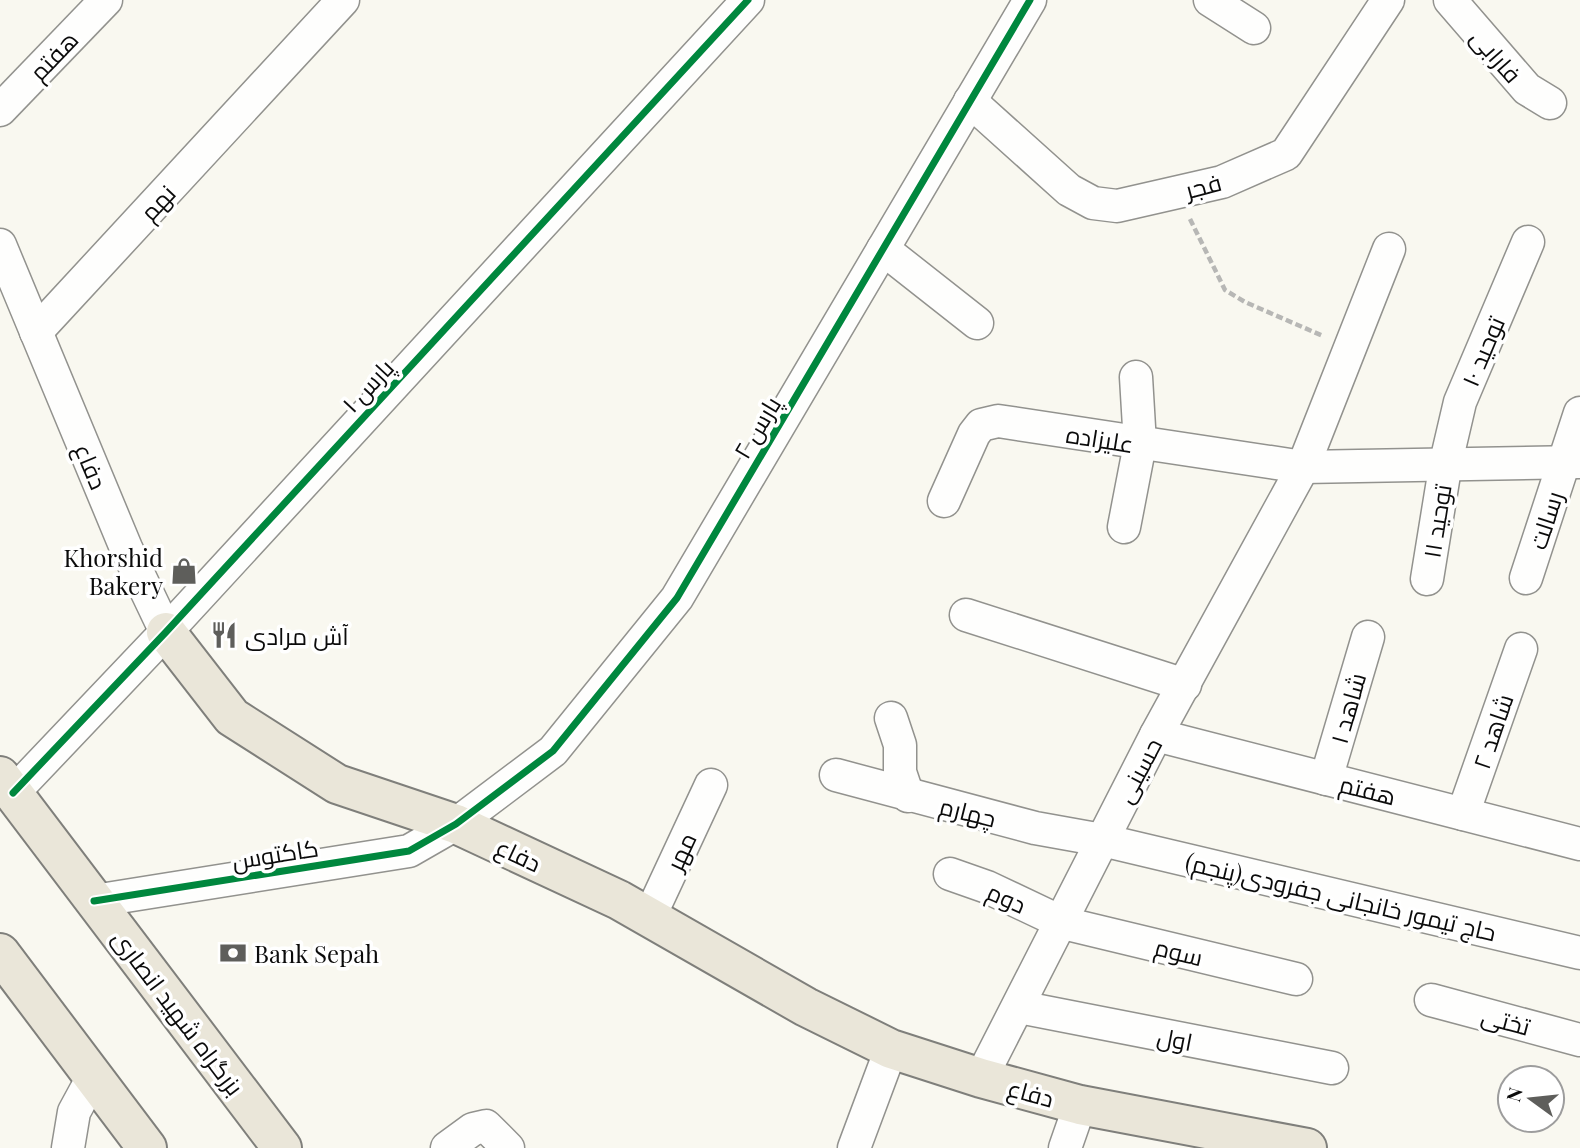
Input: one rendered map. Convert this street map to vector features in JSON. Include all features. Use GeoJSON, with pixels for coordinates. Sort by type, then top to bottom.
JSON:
{"type":"FeatureCollection","features":[{"type":"Feature","properties":{"kind":"main road","name":"دفاع"},"geometry":{"type":"LineString","coordinates":[[166,632],[232,717],[337,784],[456,824],[619,900],[806,1007],[891,1049],[981,1078],[1080,1105],[1307,1148]]}},
{"type":"Feature","properties":{"kind":"main road","name":"بزرگراه شهید انصاری"},"geometry":{"type":"LineString","coordinates":[[6,785],[282,1148]]}},
{"type":"Feature","properties":{"kind":"main road"},"geometry":{"type":"LineString","coordinates":[[0,953],[147,1148]]}},
{"type":"Feature","properties":{"kind":"street","name":"هفتم"},"geometry":{"type":"LineString","coordinates":[[0,110],[106,0]]}},
{"type":"Feature","properties":{"kind":"street","name":"نهم"},"geometry":{"type":"LineString","coordinates":[[36,332],[343,0]]}},
{"type":"Feature","properties":{"kind":"street","name":"پارس ۱"},"geometry":{"type":"LineString","coordinates":[[6,785],[166,632],[748,0]]}},
{"type":"Feature","properties":{"kind":"street","name":"پارس ۲"},"geometry":{"type":"LineString","coordinates":[[456,824],[553,751],[677,598],[1030,0]]}},
{"type":"Feature","properties":{"kind":"street"},"geometry":{"type":"LineString","coordinates":[[1210,0],[1254,28]]}},
{"type":"Feature","properties":{"kind":"street","name":"فجر"},"geometry":{"type":"LineString","coordinates":[[971,101],[1069,190],[1093,203],[1117,206],[1222,182],[1286,154],[1388,0]]}},
{"type":"Feature","properties":{"kind":"street","name":"فارابی"},"geometry":{"type":"LineString","coordinates":[[1450,0],[1527,89],[1550,103]]}},
{"type":"Feature","properties":{"kind":"street","name":"توحید ۱۰"},"geometry":{"type":"LineString","coordinates":[[1446,462],[1460,402],[1528,242]]}},
{"type":"Feature","properties":{"kind":"street","name":"دفاع"},"geometry":{"type":"LineString","coordinates":[[0,245],[126,548],[166,632]]}},
{"type":"Feature","properties":{"kind":"street"},"geometry":{"type":"LineString","coordinates":[[883,249],[978,323]]}},
{"type":"Feature","properties":{"kind":"street"},"geometry":{"type":"LineString","coordinates":[[1303,467],[1389,249]]}},
{"type":"Feature","properties":{"kind":"street"},"geometry":{"type":"LineString","coordinates":[[1124,527],[1140,444],[1136,377]]}},
{"type":"Feature","properties":{"kind":"street"},"geometry":{"type":"LineString","coordinates":[[1572,462],[1580,413]]}},
{"type":"Feature","properties":{"kind":"street","name":"علیزاده"},"geometry":{"type":"LineString","coordinates":[[944,501],[974,434],[981,425],[998,421],[1303,467],[1446,462],[1572,462]]}},
{"type":"Feature","properties":{"kind":"street","name":"علیزاده"},"geometry":{"type":"LineString","coordinates":[[1221,455],[1303,467]]}},
{"type":"Feature","properties":{"kind":"street","name":"توحید ‍۱۱"},"geometry":{"type":"LineString","coordinates":[[1427,579],[1446,462]]}},
{"type":"Feature","properties":{"kind":"street","name":"رسالت"},"geometry":{"type":"LineString","coordinates":[[1526,579],[1572,462]]}},
{"type":"Feature","properties":{"kind":"street","name":"حسینی"},"geometry":{"type":"LineString","coordinates":[[981,1078],[1063,922],[1156,735],[1303,467]]}},
{"type":"Feature","properties":{"kind":"street"},"geometry":{"type":"LineString","coordinates":[[966,615],[1185,685]]}},
{"type":"Feature","properties":{"kind":"street","name":"شاهد ۱"},"geometry":{"type":"LineString","coordinates":[[1326,779],[1368,637]]}},
{"type":"Feature","properties":{"kind":"street","name":"شاهد ۲"},"geometry":{"type":"LineString","coordinates":[[1463,814],[1521,649]]}},
{"type":"Feature","properties":{"kind":"street"},"geometry":{"type":"LineString","coordinates":[[891,718],[900,745],[900,772],[908,796]]}},
{"type":"Feature","properties":{"kind":"street","name":"هفتم"},"geometry":{"type":"LineString","coordinates":[[1156,735],[1580,844]]}},
{"type":"Feature","properties":{"kind":"street","name":"چهارم"},"geometry":{"type":"LineString","coordinates":[[836,775],[1035,828],[1102,840]]}},
{"type":"Feature","properties":{"kind":"street","name":"مهر"},"geometry":{"type":"LineString","coordinates":[[649,918],[711,785]]}},
{"type":"Feature","properties":{"kind":"street","name":"کاکتوس"},"geometry":{"type":"LineString","coordinates":[[94,901],[409,852],[456,824]]}},
{"type":"Feature","properties":{"kind":"street","name":"حاج تیمور خانجانی جفرودی(پنجم)"},"geometry":{"type":"LineString","coordinates":[[1102,840],[1580,953]]}},
{"type":"Feature","properties":{"kind":"street","name":"دوم"},"geometry":{"type":"LineString","coordinates":[[950,874],[987,887],[1063,922]]}},
{"type":"Feature","properties":{"kind":"street","name":"سوم"},"geometry":{"type":"LineString","coordinates":[[1063,922],[1296,979]]}},
{"type":"Feature","properties":{"kind":"street","name":"تختی"},"geometry":{"type":"LineString","coordinates":[[1431,1000],[1580,1041]]}},
{"type":"Feature","properties":{"kind":"street","name":"اول"},"geometry":{"type":"LineString","coordinates":[[1019,1007],[1332,1068]]}},
{"type":"Feature","properties":{"kind":"street"},"geometry":{"type":"LineString","coordinates":[[854,1148],[891,1049]]}},
{"type":"Feature","properties":{"kind":"street"},"geometry":{"type":"LineString","coordinates":[[68,1148],[74,1112],[93,1077]]}},
{"type":"Feature","properties":{"kind":"street"},"geometry":{"type":"LineString","coordinates":[[1065,1148],[1080,1105]]}},
{"type":"Feature","properties":{"kind":"street"},"geometry":{"type":"LineString","coordinates":[[447,1148],[473,1129],[497,1137]]}},
{"type":"Feature","properties":{"kind":"path"},"geometry":{"type":"LineString","coordinates":[[1177,192],[1225,290],[1245,302],[1350,348]]}},
{"type":"Feature","properties":{"kind":"cycle path"},"geometry":{"type":"LineString","coordinates":[[13,793],[166,632],[748,0]]}},
{"type":"Feature","properties":{"kind":"cycle path"},"geometry":{"type":"LineString","coordinates":[[94,901],[409,851],[456,824],[553,751],[677,598],[1030,0]]}},
{"type":"Feature","properties":{"kind":"place","name":"Khorshid Bakery"},"geometry":{"type":"Point","coordinates":[184,571]}},
{"type":"Feature","properties":{"kind":"place","name":"آش مرادی"},"geometry":{"type":"Point","coordinates":[224,635]}},
{"type":"Feature","properties":{"kind":"place","name":"Bank Sepah"},"geometry":{"type":"Point","coordinates":[233,953]}}]}
